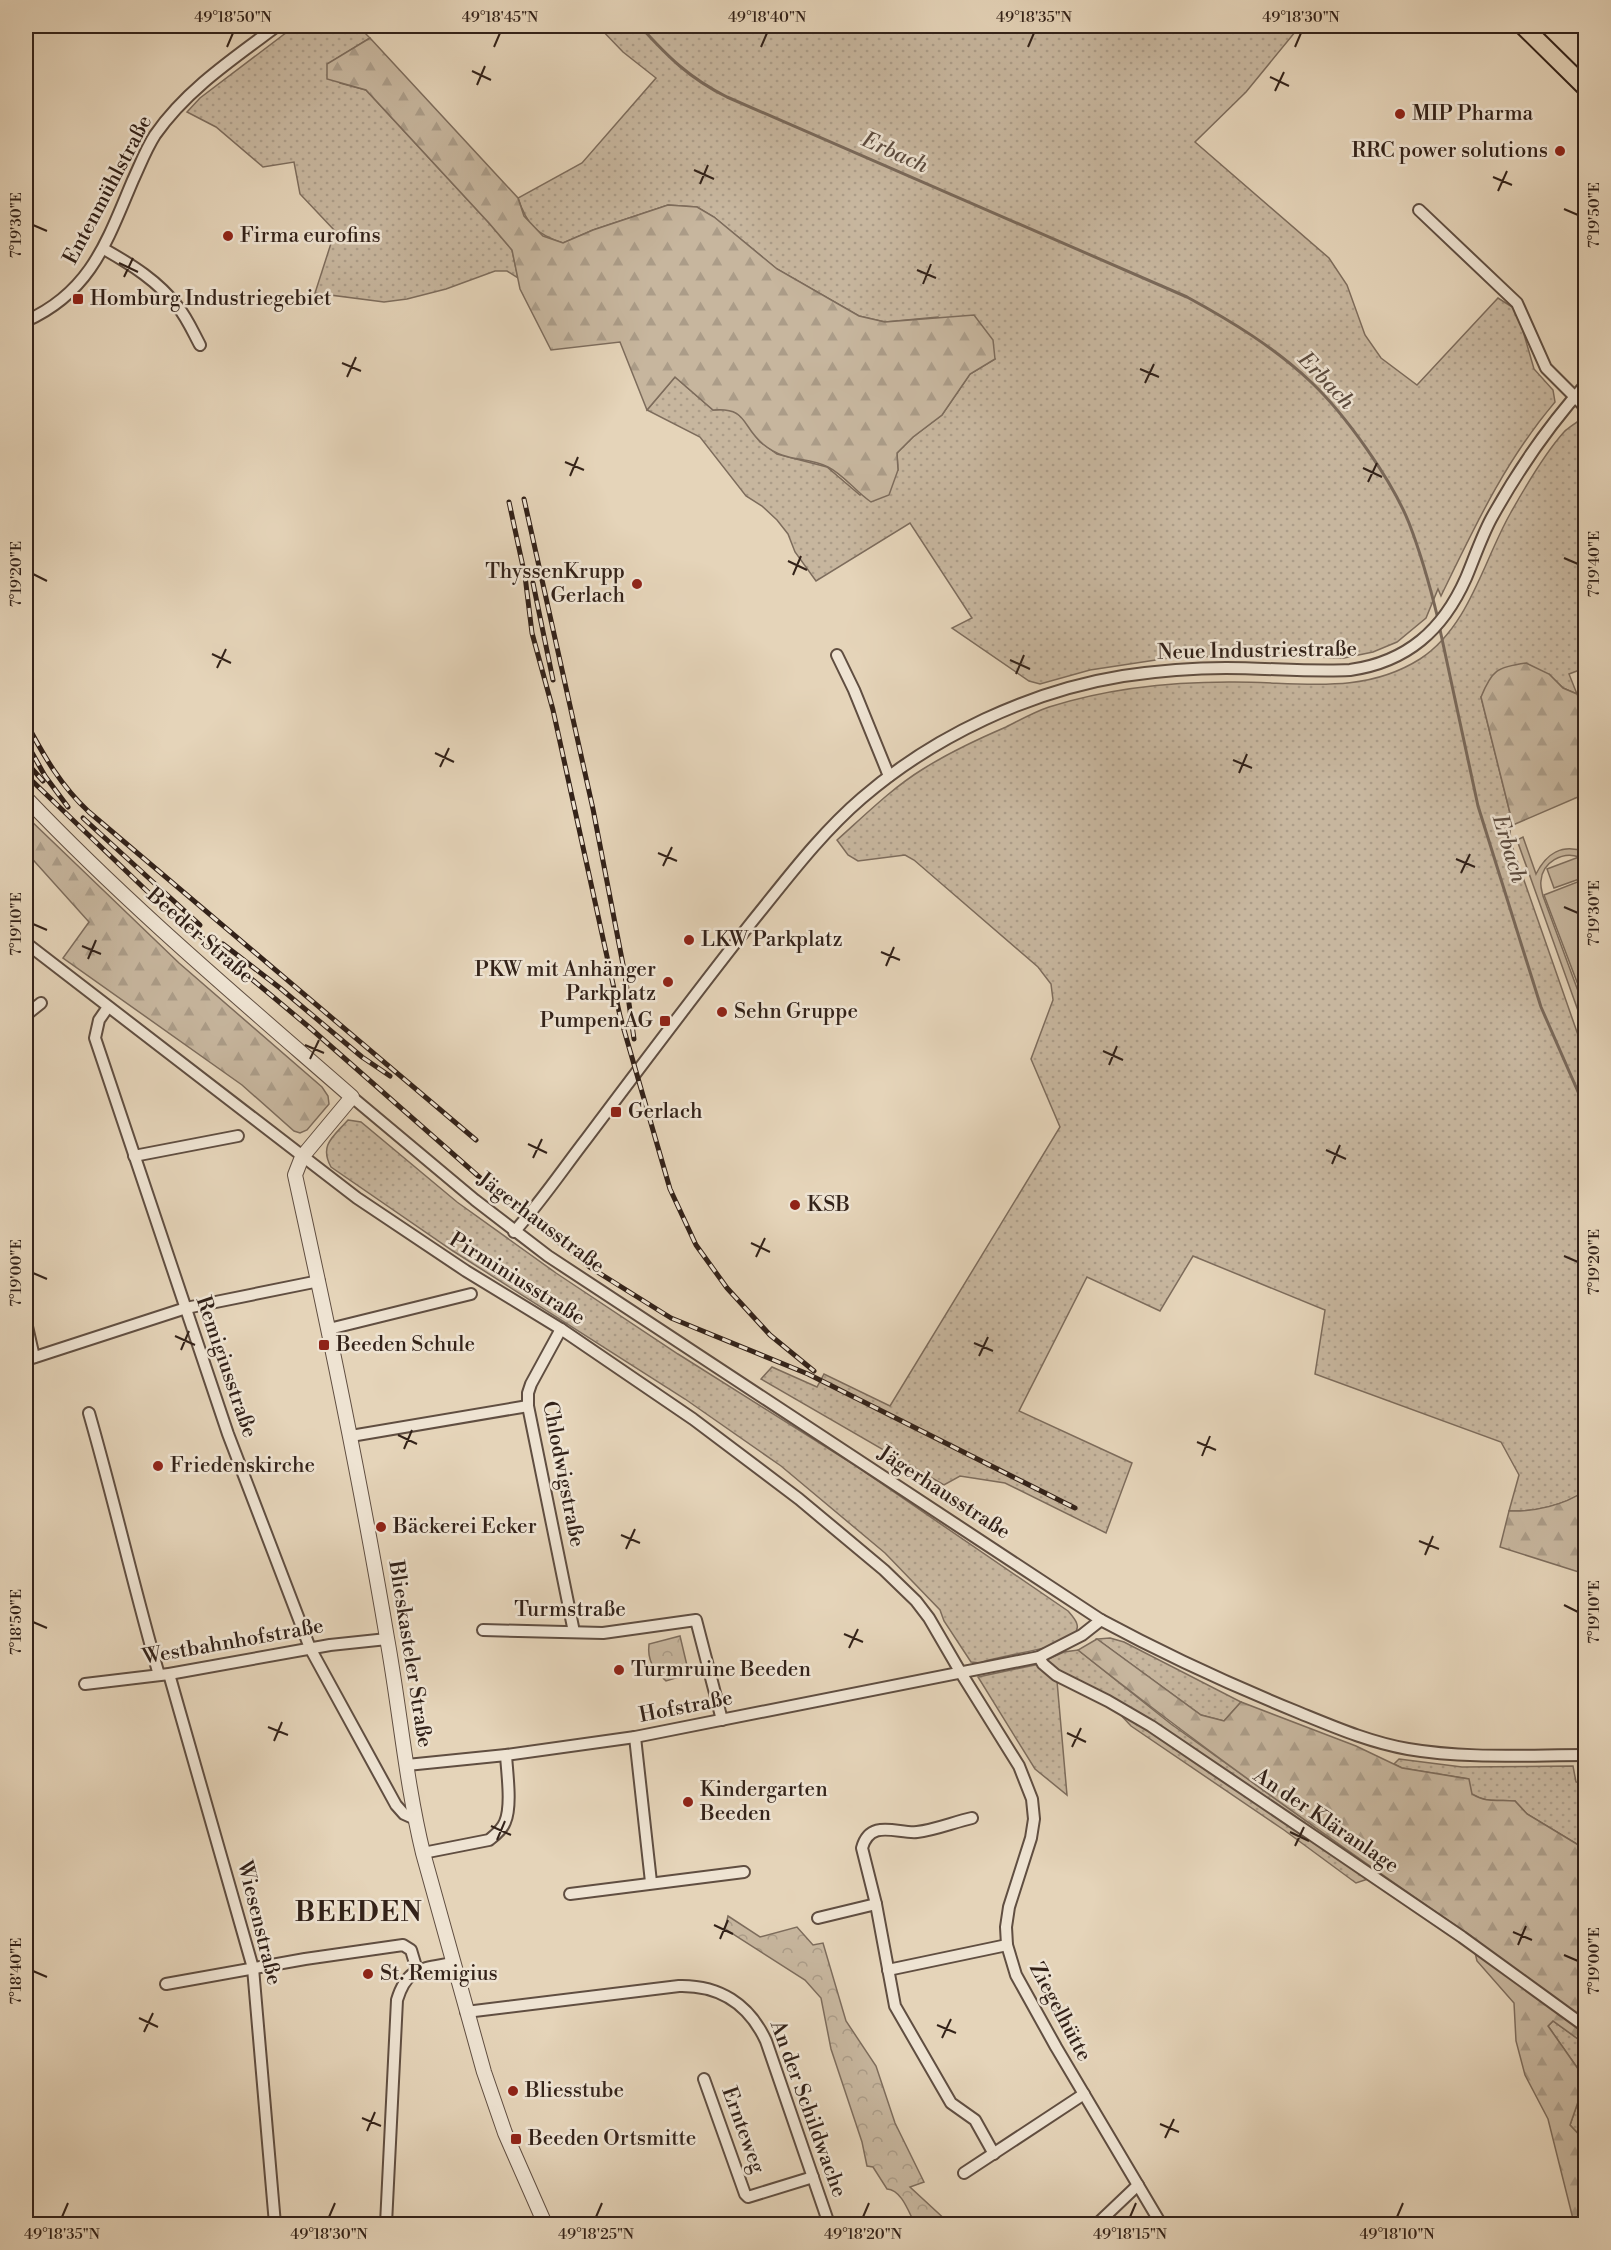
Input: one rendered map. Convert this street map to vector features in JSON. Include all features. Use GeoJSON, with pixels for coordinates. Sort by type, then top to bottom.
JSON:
{"type":"FeatureCollection","features":[{"type":"Feature","properties":{"kind":"main road"},"geometry":{"type":"LineString","coordinates":[[1523,26],[1586,88]]}},
{"type":"Feature","properties":{"kind":"street","name":"Entenmühlstraße"},"geometry":{"type":"LineString","coordinates":[[26,321],[54,305],[75,288],[89,272],[104,249],[154,136],[174,111],[195,89],[277,26]]}},
{"type":"Feature","properties":{"kind":"street"},"geometry":{"type":"LineString","coordinates":[[1419,210],[1517,303],[1546,368],[1586,408]]}},
{"type":"Feature","properties":{"kind":"street"},"geometry":{"type":"LineString","coordinates":[[104,249],[139,269],[158,284],[180,309],[200,345]]}},
{"type":"Feature","properties":{"kind":"street","name":"Neue Industriestraße"},"geometry":{"type":"LineString","coordinates":[[514,1232],[774,895],[830,829],[889,776],[912,760],[984,720],[1042,697],[1083,685],[1123,676],[1168,671],[1224,668],[1332,671],[1368,667],[1400,656],[1430,632],[1447,612],[1465,581],[1490,521],[1529,455],[1586,384]]}},
{"type":"Feature","properties":{"kind":"street"},"geometry":{"type":"LineString","coordinates":[[837,655],[889,776]]}},
{"type":"Feature","properties":{"kind":"street","name":"Beeder Straße"},"geometry":{"type":"LineString","coordinates":[[26,798],[158,928],[352,1097]]}},
{"type":"Feature","properties":{"kind":"street","name":"Pirminiusstraße"},"geometry":{"type":"LineString","coordinates":[[26,943],[357,1198],[466,1271],[561,1329],[652,1389],[778,1482],[884,1570],[909,1594],[929,1618],[961,1673]]}},
{"type":"Feature","properties":{"kind":"street"},"geometry":{"type":"LineString","coordinates":[[26,1015],[42,1003]]}},
{"type":"Feature","properties":{"kind":"street","name":"Remigiusstraße"},"geometry":{"type":"LineString","coordinates":[[108,1007],[99,1020],[95,1038],[228,1434],[310,1648],[396,1805],[404,1814],[415,1819]]}},
{"type":"Feature","properties":{"kind":"street","name":"Jägerhausstraße"},"geometry":{"type":"LineString","coordinates":[[352,1097],[514,1232],[645,1321],[1101,1620],[1231,1685],[1375,1741],[1406,1749],[1446,1754],[1586,1755]]}},
{"type":"Feature","properties":{"kind":"street","name":"Blieskasteler Straße"},"geometry":{"type":"LineString","coordinates":[[352,1097],[302,1157],[295,1175],[351,1436],[387,1639],[415,1819],[423,1853],[466,2012],[505,2133],[545,2224]]}},
{"type":"Feature","properties":{"kind":"street"},"geometry":{"type":"LineString","coordinates":[[134,1156],[238,1136]]}},
{"type":"Feature","properties":{"kind":"street"},"geometry":{"type":"LineString","coordinates":[[26,1322],[30,1359],[186,1308],[319,1281]]}},
{"type":"Feature","properties":{"kind":"street"},"geometry":{"type":"LineString","coordinates":[[329,1329],[471,1294]]}},
{"type":"Feature","properties":{"kind":"street","name":"Chlodwigstraße"},"geometry":{"type":"LineString","coordinates":[[561,1329],[531,1384],[528,1406],[574,1632]]}},
{"type":"Feature","properties":{"kind":"street"},"geometry":{"type":"LineString","coordinates":[[351,1436],[528,1406]]}},
{"type":"Feature","properties":{"kind":"street","name":"Wiesenstraße"},"geometry":{"type":"LineString","coordinates":[[89,1413],[118,1515],[132,1580],[164,1674],[253,1968],[275,2224]]}},
{"type":"Feature","properties":{"kind":"street","name":"Turmstraße"},"geometry":{"type":"LineString","coordinates":[[483,1630],[625,1631],[696,1620],[722,1720]]}},
{"type":"Feature","properties":{"kind":"street","name":"Hofstraße"},"geometry":{"type":"LineString","coordinates":[[407,1765],[506,1755],[635,1737],[1039,1657],[1063,1647],[1101,1620]]}},
{"type":"Feature","properties":{"kind":"street","name":"Westbahnhofstraße"},"geometry":{"type":"LineString","coordinates":[[85,1684],[164,1674],[310,1648],[387,1639]]}},
{"type":"Feature","properties":{"kind":"street","name":"An der Kläranlage"},"geometry":{"type":"LineString","coordinates":[[1039,1657],[1043,1664],[1056,1675],[1151,1726],[1309,1832],[1462,1936],[1586,2027]]}},
{"type":"Feature","properties":{"kind":"street","name":"Ziegelhütte"},"geometry":{"type":"LineString","coordinates":[[961,1673],[1019,1766],[1032,1799],[1034,1819],[1031,1838],[1006,1927],[1007,1945],[1016,1975],[1161,2224]]}},
{"type":"Feature","properties":{"kind":"street"},"geometry":{"type":"LineString","coordinates":[[635,1737],[651,1882]]}},
{"type":"Feature","properties":{"kind":"street"},"geometry":{"type":"LineString","coordinates":[[423,1853],[489,1840],[505,1824],[508,1812],[506,1755]]}},
{"type":"Feature","properties":{"kind":"street"},"geometry":{"type":"LineString","coordinates":[[972,1818],[918,1832],[888,1828],[869,1834],[864,1839],[862,1848],[876,1904],[895,2006],[951,2103],[975,2120],[994,2154]]}},
{"type":"Feature","properties":{"kind":"street"},"geometry":{"type":"LineString","coordinates":[[570,1894],[744,1872]]}},
{"type":"Feature","properties":{"kind":"street"},"geometry":{"type":"LineString","coordinates":[[818,1918],[876,1904]]}},
{"type":"Feature","properties":{"kind":"street"},"geometry":{"type":"LineString","coordinates":[[166,1984],[403,1945],[411,1950],[417,1970]]}},
{"type":"Feature","properties":{"kind":"street"},"geometry":{"type":"LineString","coordinates":[[888,1970],[1007,1945]]}},
{"type":"Feature","properties":{"kind":"street"},"geometry":{"type":"LineString","coordinates":[[386,2224],[397,2000],[406,1979],[417,1970],[453,1964]]}},
{"type":"Feature","properties":{"kind":"street","name":"An der Schildwache"},"geometry":{"type":"LineString","coordinates":[[466,2012],[679,1986],[696,1986],[723,1993],[750,2014],[760,2027],[776,2066],[830,2224]]}},
{"type":"Feature","properties":{"kind":"street","name":"Ernteweg"},"geometry":{"type":"LineString","coordinates":[[704,2079],[748,2197],[813,2176]]}},
{"type":"Feature","properties":{"kind":"street"},"geometry":{"type":"LineString","coordinates":[[964,2173],[1084,2094]]}},
{"type":"Feature","properties":{"kind":"street"},"geometry":{"type":"LineString","coordinates":[[1097,2224],[1138,2185]]}},
{"type":"Feature","properties":{"kind":"green space"},"geometry":{"type":"Polygon","coordinates":[[[295,26],[358,26],[370,38],[328,64],[340,83],[366,90],[489,223],[512,250],[518,278],[507,271],[495,271],[446,289],[384,302],[315,293],[335,231],[300,194],[294,162],[263,167],[216,127],[187,112],[200,98],[295,26]]]}},
{"type":"Feature","properties":{"kind":"green space"},"geometry":{"type":"Polygon","coordinates":[[[598,26],[1300,26],[1246,92],[1195,142],[1329,258],[1347,285],[1365,335],[1381,358],[1417,385],[1498,298],[1517,310],[1534,369],[1553,390],[1555,402],[1537,424],[1506,471],[1479,519],[1441,596],[1438,589],[1426,618],[1397,642],[1373,652],[1344,658],[1252,655],[1169,658],[1090,670],[1040,684],[1029,681],[952,628],[972,618],[910,523],[816,581],[795,552],[788,534],[777,520],[762,506],[746,496],[700,437],[647,410],[675,377],[713,410],[730,409],[743,418],[760,442],[777,454],[827,467],[860,495],[898,470],[897,453],[913,437],[942,415],[970,374],[995,359],[938,317],[885,322],[859,316],[777,269],[714,217],[697,207],[668,205],[593,230],[563,243],[539,232],[529,222],[518,198],[582,163],[656,78],[623,52],[598,26]]]}},
{"type":"Feature","properties":{"kind":"green space"},"geometry":{"type":"Polygon","coordinates":[[[370,38],[518,198],[524,216],[543,236],[563,243],[593,230],[668,205],[697,207],[714,217],[777,269],[859,316],[885,322],[974,315],[993,340],[995,359],[970,374],[942,415],[913,437],[897,453],[898,470],[889,495],[871,502],[828,467],[788,457],[771,450],[756,437],[738,415],[724,410],[713,410],[675,377],[647,410],[620,342],[551,350],[520,289],[512,250],[366,90],[327,79],[327,64],[370,38]]]}},
{"type":"Feature","properties":{"kind":"green space"},"geometry":{"type":"Polygon","coordinates":[[[1585,415],[1586,574],[1580,577],[1579,602],[1585,600],[1585,615],[1582,617],[1585,626],[1585,668],[1569,674],[1577,694],[1563,688],[1549,674],[1481,697],[1513,825],[1510,830],[1511,843],[1585,1055],[1585,1491],[1549,1507],[1509,1511],[1519,1475],[1501,1442],[1315,1374],[1325,1310],[1193,1256],[1160,1311],[1087,1277],[1019,1411],[1132,1463],[1106,1533],[1005,1483],[960,1476],[944,1485],[761,1379],[772,1367],[817,1387],[824,1374],[890,1406],[1060,1127],[1031,1059],[1053,1000],[1051,984],[1038,967],[914,860],[905,855],[858,861],[848,855],[837,840],[889,793],[923,769],[964,746],[1049,707],[1115,691],[1184,683],[1351,683],[1397,671],[1420,659],[1437,646],[1463,612],[1500,533],[1542,461],[1564,432],[1585,415]]]}},
{"type":"Feature","properties":{"kind":"green space"},"geometry":{"type":"Polygon","coordinates":[[[1526,663],[1549,674],[1563,688],[1577,694],[1585,714],[1585,794],[1513,825],[1481,697],[1492,675],[1497,671],[1508,666],[1526,663]]]}},
{"type":"Feature","properties":{"kind":"green space"},"geometry":{"type":"Polygon","coordinates":[[[26,816],[179,963],[322,1087],[328,1096],[329,1104],[307,1130],[300,1133],[294,1131],[242,1085],[63,958],[89,922],[26,852],[26,816]]]}},
{"type":"Feature","properties":{"kind":"green space"},"geometry":{"type":"Polygon","coordinates":[[[1523,837],[1536,874],[1545,861],[1556,852],[1569,849],[1585,852],[1585,859],[1580,857],[1585,877],[1554,888],[1547,869],[1579,857],[1566,856],[1549,863],[1542,874],[1541,883],[1543,896],[1578,991],[1585,1002],[1585,1017],[1581,1019],[1517,840],[1523,837]]]}},
{"type":"Feature","properties":{"kind":"green space"},"geometry":{"type":"Polygon","coordinates":[[[1585,879],[1586,988],[1580,990],[1544,895],[1585,879]]]}},
{"type":"Feature","properties":{"kind":"green space"},"geometry":{"type":"Polygon","coordinates":[[[348,1120],[361,1122],[457,1202],[556,1273],[678,1354],[853,1464],[1068,1611],[1077,1625],[1074,1635],[1067,1640],[1044,1648],[980,1663],[971,1662],[944,1621],[940,1610],[885,1553],[781,1466],[685,1399],[453,1251],[331,1167],[326,1153],[327,1147],[348,1120]]]}},
{"type":"Feature","properties":{"kind":"green space"},"geometry":{"type":"Polygon","coordinates":[[[1585,1491],[1585,1574],[1500,1547],[1509,1511],[1549,1507],[1585,1491]]]}},
{"type":"Feature","properties":{"kind":"green space"},"geometry":{"type":"Polygon","coordinates":[[[680,1636],[689,1674],[666,1681],[652,1665],[649,1644],[680,1636]]]}},
{"type":"Feature","properties":{"kind":"green space"},"geometry":{"type":"Polygon","coordinates":[[[1110,1638],[1124,1642],[1241,1702],[1224,1721],[1201,1715],[1097,1639],[1110,1638]]]}},
{"type":"Feature","properties":{"kind":"green space"},"geometry":{"type":"Polygon","coordinates":[[[1097,1639],[1201,1715],[1224,1721],[1241,1702],[1356,1746],[1402,1768],[1469,1779],[1472,1794],[1488,1800],[1515,1801],[1527,1814],[1585,1849],[1585,1914],[1580,1917],[1586,1924],[1585,2044],[1553,2021],[1548,2026],[1583,2076],[1579,2099],[1570,2125],[1585,2141],[1585,2214],[1573,2219],[1548,2119],[1525,2075],[1516,2041],[1514,2003],[1477,1961],[1471,1936],[1272,1796],[1078,1650],[1097,1639]]]}},
{"type":"Feature","properties":{"kind":"green space"},"geometry":{"type":"Polygon","coordinates":[[[1078,1650],[1171,1724],[1364,1862],[1368,1879],[1356,1883],[1284,1830],[1131,1726],[1117,1711],[1057,1681],[1067,1795],[1035,1769],[978,1677],[1035,1665],[1064,1652],[1078,1650]]]}},
{"type":"Feature","properties":{"kind":"green space"},"geometry":{"type":"Polygon","coordinates":[[[1585,1672],[1586,1744],[1579,1743],[1585,1672]]]}},
{"type":"Feature","properties":{"kind":"green space"},"geometry":{"type":"Polygon","coordinates":[[[1399,1759],[1462,1767],[1573,1766],[1576,1782],[1585,1784],[1585,1849],[1527,1814],[1515,1801],[1488,1800],[1477,1797],[1471,1794],[1468,1779],[1402,1768],[1394,1764],[1399,1759]]]}},
{"type":"Feature","properties":{"kind":"green space"},"geometry":{"type":"Polygon","coordinates":[[[728,1916],[760,1937],[797,1927],[813,1945],[823,1943],[846,2021],[876,2066],[895,2123],[924,2182],[910,2187],[950,2224],[915,2224],[897,2193],[887,2189],[873,2167],[867,2166],[862,2142],[831,2049],[821,1998],[805,1980],[725,1929],[728,1916]]]}},
{"type":"Feature","properties":{"kind":"green space"},"geometry":{"type":"Polygon","coordinates":[[[1553,2021],[1585,2044],[1585,2141],[1570,2125],[1579,2099],[1583,2076],[1548,2026],[1553,2021]]]}},
{"type":"Feature","properties":{"kind":"waterway","name":"Erbach"},"geometry":{"type":"LineString","coordinates":[[640,26],[680,66],[727,97],[1187,297],[1267,346],[1297,369],[1324,395],[1366,448],[1391,487],[1409,523],[1438,619]]}},
{"type":"Feature","properties":{"kind":"waterway","name":"Erbach"},"geometry":{"type":"LineString","coordinates":[[1439,625],[1478,806],[1541,1007],[1586,1110]]}},
{"type":"Feature","properties":{"kind":"railway"},"geometry":{"type":"LineString","coordinates":[[524,499],[593,809],[625,975],[634,1039]]}},
{"type":"Feature","properties":{"kind":"railway"},"geometry":{"type":"LineString","coordinates":[[509,502],[525,576],[532,633],[553,710],[620,1016],[670,1189],[696,1245],[727,1288],[770,1335],[814,1371]]}},
{"type":"Feature","properties":{"kind":"railway"},"geometry":{"type":"LineString","coordinates":[[533,583],[553,680]]}},
{"type":"Feature","properties":{"kind":"railway"},"geometry":{"type":"LineString","coordinates":[[26,722],[53,770],[89,812],[476,1140]]}},
{"type":"Feature","properties":{"kind":"railway"},"geometry":{"type":"LineString","coordinates":[[26,742],[45,776],[68,807]]}},
{"type":"Feature","properties":{"kind":"railway"},"geometry":{"type":"LineString","coordinates":[[26,762],[43,781]]}},
{"type":"Feature","properties":{"kind":"railway"},"geometry":{"type":"LineString","coordinates":[[26,775],[150,894],[309,1027],[510,1204],[591,1268],[671,1318],[808,1374],[1075,1508]]}},
{"type":"Feature","properties":{"kind":"railway"},"geometry":{"type":"LineString","coordinates":[[83,818],[200,925]]}},
{"type":"Feature","properties":{"kind":"railway"},"geometry":{"type":"LineString","coordinates":[[223,944],[280,988],[362,1057],[390,1076]]}},
{"type":"Feature","properties":{"kind":"place","name":"MIP Pharma"},"geometry":{"type":"Point","coordinates":[1400,114]}},
{"type":"Feature","properties":{"kind":"place","name":"RRC power solutions"},"geometry":{"type":"Point","coordinates":[1560,151]}},
{"type":"Feature","properties":{"kind":"place","name":"Firma eurofins"},"geometry":{"type":"Point","coordinates":[228,236]}},
{"type":"Feature","properties":{"kind":"place","name":"Homburg Industriegebiet"},"geometry":{"type":"Point","coordinates":[78,299]}},
{"type":"Feature","properties":{"kind":"place","name":"ThyssenKrupp Gerlach"},"geometry":{"type":"Point","coordinates":[637,584]}},
{"type":"Feature","properties":{"kind":"place","name":"LKW Parkplatz"},"geometry":{"type":"Point","coordinates":[689,940]}},
{"type":"Feature","properties":{"kind":"place","name":"PKW mit Anhänger Parkplatz"},"geometry":{"type":"Point","coordinates":[668,982]}},
{"type":"Feature","properties":{"kind":"place","name":"Sehn Gruppe"},"geometry":{"type":"Point","coordinates":[722,1012]}},
{"type":"Feature","properties":{"kind":"place","name":"Pumpen AG"},"geometry":{"type":"Point","coordinates":[665,1021]}},
{"type":"Feature","properties":{"kind":"place","name":"Gerlach"},"geometry":{"type":"Point","coordinates":[616,1112]}},
{"type":"Feature","properties":{"kind":"place","name":"KSB"},"geometry":{"type":"Point","coordinates":[795,1205]}},
{"type":"Feature","properties":{"kind":"place","name":"Beeden Schule"},"geometry":{"type":"Point","coordinates":[324,1345]}},
{"type":"Feature","properties":{"kind":"place","name":"Friedenskirche"},"geometry":{"type":"Point","coordinates":[158,1466]}},
{"type":"Feature","properties":{"kind":"place","name":"Bäckerei Ecker"},"geometry":{"type":"Point","coordinates":[381,1527]}},
{"type":"Feature","properties":{"kind":"place","name":"Turmruine Beeden"},"geometry":{"type":"Point","coordinates":[619,1670]}},
{"type":"Feature","properties":{"kind":"place","name":"Kindergarten Beeden"},"geometry":{"type":"Point","coordinates":[688,1802]}},
{"type":"Feature","properties":{"kind":"place","name":"St. Remigius"},"geometry":{"type":"Point","coordinates":[368,1974]}},
{"type":"Feature","properties":{"kind":"place","name":"Bliesstube"},"geometry":{"type":"Point","coordinates":[513,2091]}},
{"type":"Feature","properties":{"kind":"place","name":"Beeden Ortsmitte"},"geometry":{"type":"Point","coordinates":[516,2139]}},
{"type":"Feature","properties":{"kind":"district","name":"BEEDEN"},"geometry":{"type":"Point","coordinates":[359,1913]}}]}
